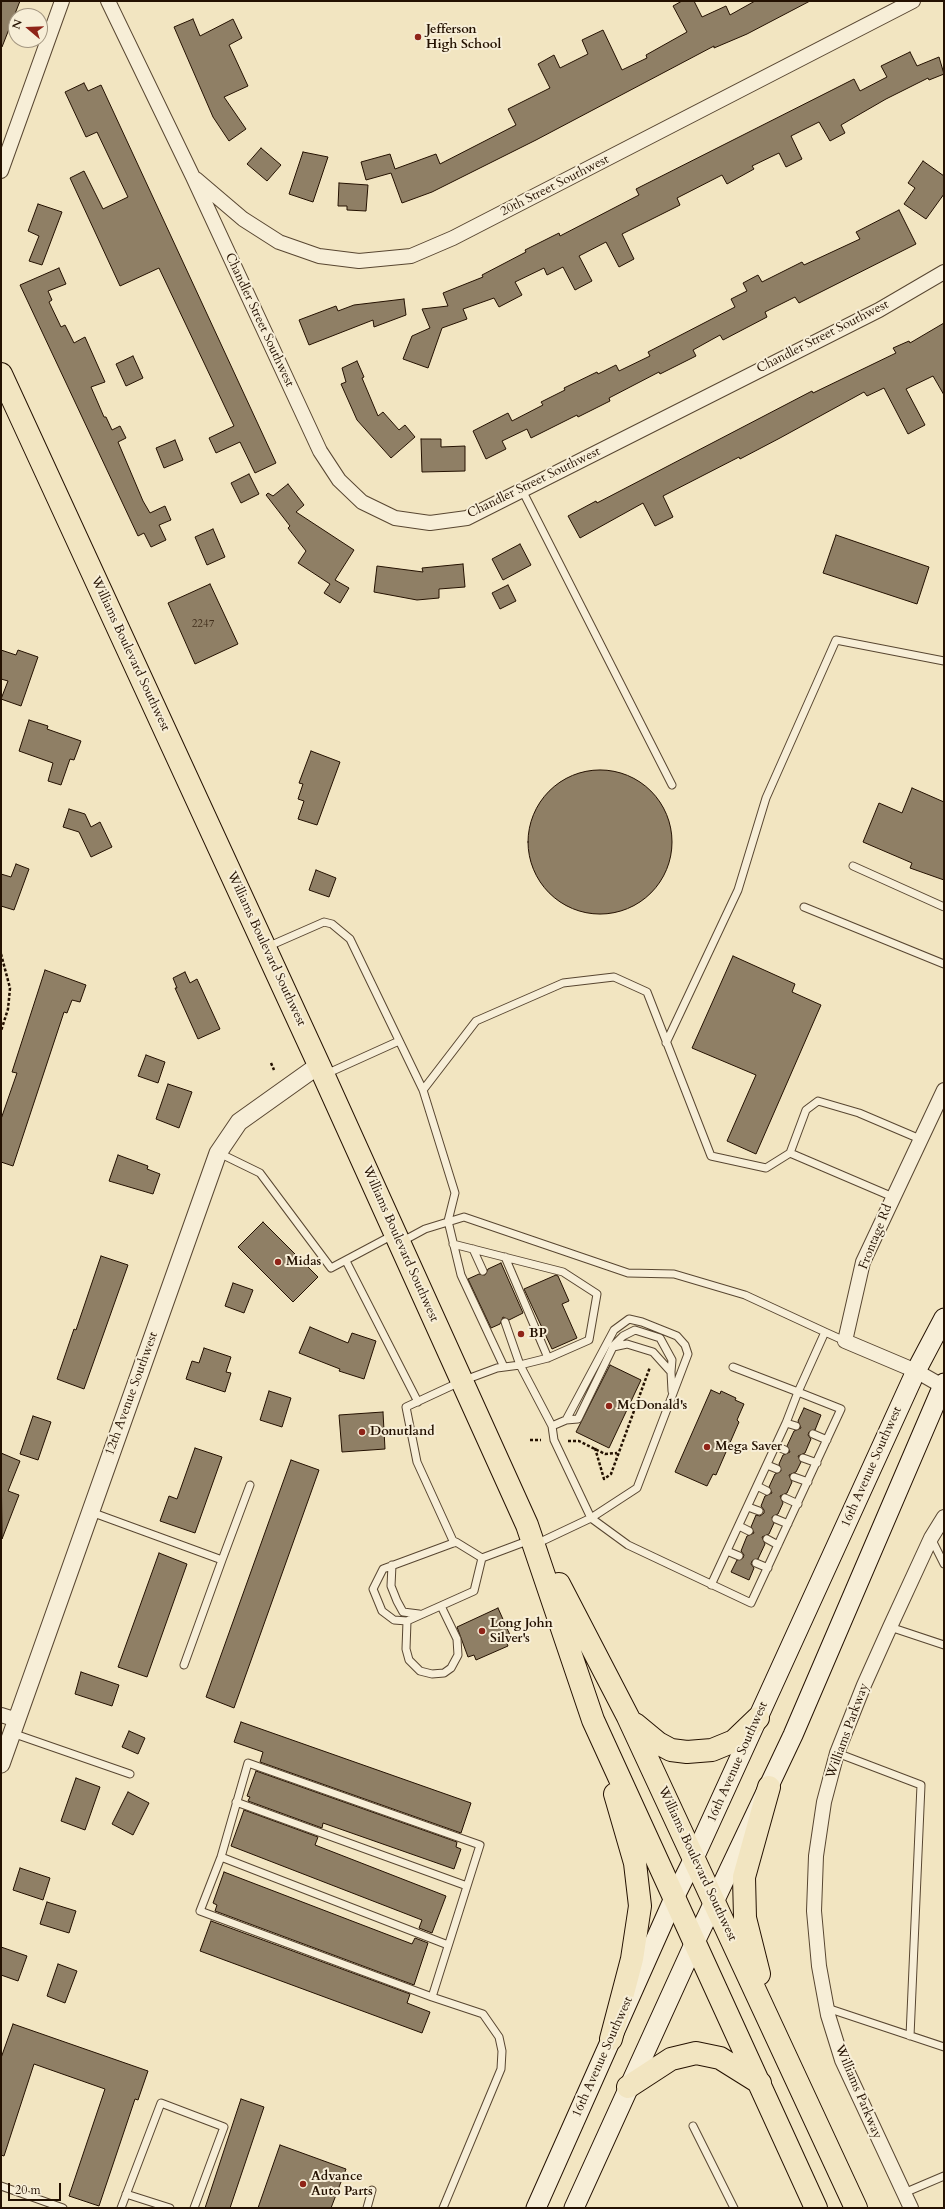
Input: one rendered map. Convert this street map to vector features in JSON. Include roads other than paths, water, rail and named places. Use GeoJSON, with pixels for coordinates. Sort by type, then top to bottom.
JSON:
{"type":"FeatureCollection","features":[{"type":"Feature","properties":{"kind":"main road","name":"Williams Boulevard Southwest"},"geometry":{"type":"LineString","coordinates":[[1,374],[321,1070],[533,1538],[628,1718],[715,1902],[856,2208]]}},
{"type":"Feature","properties":{"kind":"main road","name":"16th Avenue Southwest"},"geometry":{"type":"LineString","coordinates":[[536,2208],[674,1898],[694,1858],[916,1371],[944,1318]]}},
{"type":"Feature","properties":{"kind":"main road"},"geometry":{"type":"LineString","coordinates":[[574,2208],[628,2086],[793,1735],[944,1385]]}},
{"type":"Feature","properties":{"kind":"main road","name":"Williams Boulevard Southwest"},"geometry":{"type":"LineString","coordinates":[[533,1538],[593,1720],[816,2208]]}},
{"type":"Feature","properties":{"kind":"main road"},"geometry":{"type":"LineString","coordinates":[[628,1718],[658,1744],[671,1750],[687,1752],[712,1750],[734,1741],[758,1718]]}},
{"type":"Feature","properties":{"kind":"main road"},"geometry":{"type":"LineString","coordinates":[[593,1720],[635,1863],[640,1906],[632,1959],[611,2039]]}},
{"type":"Feature","properties":{"kind":"main road"},"geometry":{"type":"LineString","coordinates":[[769,1787],[744,1877],[743,1895],[745,1918],[776,2035]]}},
{"type":"Feature","properties":{"kind":"main road"},"geometry":{"type":"LineString","coordinates":[[628,2086],[671,2059],[696,2053],[720,2058],[760,2083]]}},
{"type":"Feature","properties":{"kind":"street"},"geometry":{"type":"LineString","coordinates":[[1,171],[62,1]]}},
{"type":"Feature","properties":{"kind":"street","name":"Chandler Street Southwest"},"geometry":{"type":"LineString","coordinates":[[108,1],[193,176],[320,451],[339,480],[362,502],[395,518],[430,523],[467,518],[879,310],[944,272]]}},
{"type":"Feature","properties":{"kind":"street","name":"20th Street Southwest"},"geometry":{"type":"LineString","coordinates":[[193,176],[243,219],[279,242],[319,256],[359,261],[411,256],[453,238],[913,1]]}},
{"type":"Feature","properties":{"kind":"street","name":"12th Avenue Southwest"},"geometry":{"type":"LineString","coordinates":[[1,1764],[10,1723],[90,1512],[218,1153],[239,1122],[321,1070]]}},
{"type":"Feature","properties":{"kind":"street","name":"Frontage Rd"},"geometry":{"type":"LineString","coordinates":[[845,1341],[864,1262],[944,1090]]}},
{"type":"Feature","properties":{"kind":"street"},"geometry":{"type":"LineString","coordinates":[[845,1341],[916,1371],[944,1385]]}},
{"type":"Feature","properties":{"kind":"street","name":"Williams Parkway"},"geometry":{"type":"LineString","coordinates":[[911,2208],[842,2060],[827,2008],[819,1966],[814,1911],[816,1856],[824,1802],[837,1753],[864,1685],[890,1626],[931,1538],[944,1517]]}},
{"type":"Feature","properties":{"kind":"lane"},"geometry":{"type":"LineString","coordinates":[[522,490],[672,785]]}},
{"type":"Feature","properties":{"kind":"lane"},"geometry":{"type":"LineString","coordinates":[[666,1043],[738,890],[766,798],[836,640],[944,661]]}},
{"type":"Feature","properties":{"kind":"lane"},"geometry":{"type":"LineString","coordinates":[[853,866],[944,907]]}},
{"type":"Feature","properties":{"kind":"lane"},"geometry":{"type":"LineString","coordinates":[[804,907],[944,964]]}},
{"type":"Feature","properties":{"kind":"lane"},"geometry":{"type":"LineString","coordinates":[[265,948],[324,922],[332,924],[350,939],[423,1090],[456,1193],[448,1222],[460,1275],[504,1367]]}},
{"type":"Feature","properties":{"kind":"lane"},"geometry":{"type":"LineString","coordinates":[[423,1090],[476,1021],[562,984],[614,977],[647,992],[711,1156],[766,1168],[790,1153],[806,1110],[818,1101],[860,1113],[920,1139]]}},
{"type":"Feature","properties":{"kind":"lane"},"geometry":{"type":"LineString","coordinates":[[321,1070],[399,1041]]}},
{"type":"Feature","properties":{"kind":"lane"},"geometry":{"type":"LineString","coordinates":[[218,1153],[260,1173],[331,1268],[397,1238],[464,1217],[628,1273],[674,1274],[745,1295],[845,1341]]}},
{"type":"Feature","properties":{"kind":"lane"},"geometry":{"type":"LineString","coordinates":[[790,1153],[893,1197]]}},
{"type":"Feature","properties":{"kind":"lane"},"geometry":{"type":"LineString","coordinates":[[453,1244],[563,1272],[597,1294],[589,1340],[548,1358],[520,1365],[504,1367],[462,1381],[406,1407],[417,1462],[454,1542],[482,1558]]}},
{"type":"Feature","properties":{"kind":"lane"},"geometry":{"type":"LineString","coordinates":[[473,1249],[483,1272]]}},
{"type":"Feature","properties":{"kind":"lane"},"geometry":{"type":"LineString","coordinates":[[505,1257],[548,1358]]}},
{"type":"Feature","properties":{"kind":"lane"},"geometry":{"type":"LineString","coordinates":[[346,1260],[418,1402]]}},
{"type":"Feature","properties":{"kind":"lane"},"geometry":{"type":"LineString","coordinates":[[482,1558],[533,1538],[591,1518],[637,1488],[688,1354],[685,1345],[677,1336],[642,1322],[629,1319],[614,1330],[566,1420]]}},
{"type":"Feature","properties":{"kind":"lane"},"geometry":{"type":"LineString","coordinates":[[505,1322],[520,1365],[552,1426],[554,1440],[591,1518],[628,1545],[751,1603],[828,1440],[841,1409],[733,1367]]}},
{"type":"Feature","properties":{"kind":"lane"},"geometry":{"type":"LineString","coordinates":[[552,1426],[566,1420],[578,1419],[613,1347],[623,1336],[635,1330],[660,1338],[672,1360],[670,1372],[672,1393]]}},
{"type":"Feature","properties":{"kind":"lane"},"geometry":{"type":"LineString","coordinates":[[711,1585],[776,1446],[825,1332]]}},
{"type":"Feature","properties":{"kind":"lane"},"geometry":{"type":"LineString","coordinates":[[613,1347],[627,1344],[653,1352],[670,1372]]}},
{"type":"Feature","properties":{"kind":"lane"},"geometry":{"type":"LineString","coordinates":[[786,1423],[796,1426]]}},
{"type":"Feature","properties":{"kind":"lane"},"geometry":{"type":"LineString","coordinates":[[813,1434],[828,1440]]}},
{"type":"Feature","properties":{"kind":"lane"},"geometry":{"type":"LineString","coordinates":[[776,1446],[785,1450]]}},
{"type":"Feature","properties":{"kind":"lane"},"geometry":{"type":"LineString","coordinates":[[803,1458],[817,1463]]}},
{"type":"Feature","properties":{"kind":"lane"},"geometry":{"type":"LineString","coordinates":[[767,1465],[777,1469]]}},
{"type":"Feature","properties":{"kind":"lane"},"geometry":{"type":"LineString","coordinates":[[794,1477],[808,1482]]}},
{"type":"Feature","properties":{"kind":"lane"},"geometry":{"type":"LineString","coordinates":[[184,1665],[250,1485]]}},
{"type":"Feature","properties":{"kind":"lane"},"geometry":{"type":"LineString","coordinates":[[757,1486],[767,1491]]}},
{"type":"Feature","properties":{"kind":"lane"},"geometry":{"type":"LineString","coordinates":[[785,1498],[798,1504]]}},
{"type":"Feature","properties":{"kind":"lane"},"geometry":{"type":"LineString","coordinates":[[748,1507],[758,1511]]}},
{"type":"Feature","properties":{"kind":"lane"},"geometry":{"type":"LineString","coordinates":[[90,1512],[222,1560]]}},
{"type":"Feature","properties":{"kind":"lane"},"geometry":{"type":"LineString","coordinates":[[776,1519],[788,1524]]}},
{"type":"Feature","properties":{"kind":"lane"},"geometry":{"type":"LineString","coordinates":[[739,1526],[750,1531]]}},
{"type":"Feature","properties":{"kind":"lane"},"geometry":{"type":"LineString","coordinates":[[931,1538],[944,1564]]}},
{"type":"Feature","properties":{"kind":"lane"},"geometry":{"type":"LineString","coordinates":[[767,1539],[778,1545]]}},
{"type":"Feature","properties":{"kind":"lane"},"geometry":{"type":"LineString","coordinates":[[454,1542],[383,1569],[373,1589],[382,1611],[394,1620],[407,1621],[474,1591],[482,1558]]}},
{"type":"Feature","properties":{"kind":"lane"},"geometry":{"type":"LineString","coordinates":[[727,1550],[739,1556]]}},
{"type":"Feature","properties":{"kind":"lane"},"geometry":{"type":"LineString","coordinates":[[756,1563],[768,1568]]}},
{"type":"Feature","properties":{"kind":"lane"},"geometry":{"type":"LineString","coordinates":[[392,1565],[391,1586],[403,1612],[423,1614]]}},
{"type":"Feature","properties":{"kind":"lane"},"geometry":{"type":"LineString","coordinates":[[407,1621],[406,1649],[409,1660],[420,1671],[432,1674],[444,1673],[451,1668],[458,1655],[457,1639],[441,1606]]}},
{"type":"Feature","properties":{"kind":"lane"},"geometry":{"type":"LineString","coordinates":[[890,1626],[944,1644]]}},
{"type":"Feature","properties":{"kind":"lane"},"geometry":{"type":"LineString","coordinates":[[10,1723],[130,1774]]}},
{"type":"Feature","properties":{"kind":"lane"},"geometry":{"type":"LineString","coordinates":[[837,1753],[921,1785],[910,2036]]}},
{"type":"Feature","properties":{"kind":"lane"},"geometry":{"type":"LineString","coordinates":[[432,1997],[480,1845],[248,1763],[221,1857],[200,1911],[432,1997],[483,2014],[499,2037],[502,2051],[501,2069],[443,2208]]}},
{"type":"Feature","properties":{"kind":"lane"},"geometry":{"type":"LineString","coordinates":[[236,1802],[467,1886]]}},
{"type":"Feature","properties":{"kind":"lane"},"geometry":{"type":"LineString","coordinates":[[221,1857],[448,1945]]}},
{"type":"Feature","properties":{"kind":"lane"},"geometry":{"type":"LineString","coordinates":[[827,2008],[944,2047]]}},
{"type":"Feature","properties":{"kind":"lane"},"geometry":{"type":"LineString","coordinates":[[121,2208],[161,2103],[224,2127],[194,2208]]}},
{"type":"Feature","properties":{"kind":"lane"},"geometry":{"type":"LineString","coordinates":[[693,2126],[734,2208]]}},
{"type":"Feature","properties":{"kind":"lane"},"geometry":{"type":"LineString","coordinates":[[904,2193],[944,2176]]}},
{"type":"Feature","properties":{"kind":"lane"},"geometry":{"type":"LineString","coordinates":[[1,2186],[63,2208]]}},
{"type":"Feature","properties":{"kind":"lane"},"geometry":{"type":"LineString","coordinates":[[367,2208],[372,2190]]}},
{"type":"Feature","properties":{"kind":"lane"},"geometry":{"type":"LineString","coordinates":[[126,2194],[170,2208]]}},
{"type":"Feature","properties":{"kind":"place","name":"Jefferson High School"},"geometry":{"type":"Point","coordinates":[418,37]}},
{"type":"Feature","properties":{"kind":"place","name":"Midas"},"geometry":{"type":"Point","coordinates":[278,1262]}},
{"type":"Feature","properties":{"kind":"place","name":"BP"},"geometry":{"type":"Point","coordinates":[521,1334]}},
{"type":"Feature","properties":{"kind":"place","name":"McDonald's"},"geometry":{"type":"Point","coordinates":[609,1406]}},
{"type":"Feature","properties":{"kind":"place","name":"Donutland"},"geometry":{"type":"Point","coordinates":[362,1432]}},
{"type":"Feature","properties":{"kind":"place","name":"Mega Saver"},"geometry":{"type":"Point","coordinates":[707,1447]}},
{"type":"Feature","properties":{"kind":"place","name":"Long John Silver's"},"geometry":{"type":"Point","coordinates":[482,1631]}},
{"type":"Feature","properties":{"kind":"place","name":"Advance Auto Parts"},"geometry":{"type":"Point","coordinates":[303,2184]}}]}
